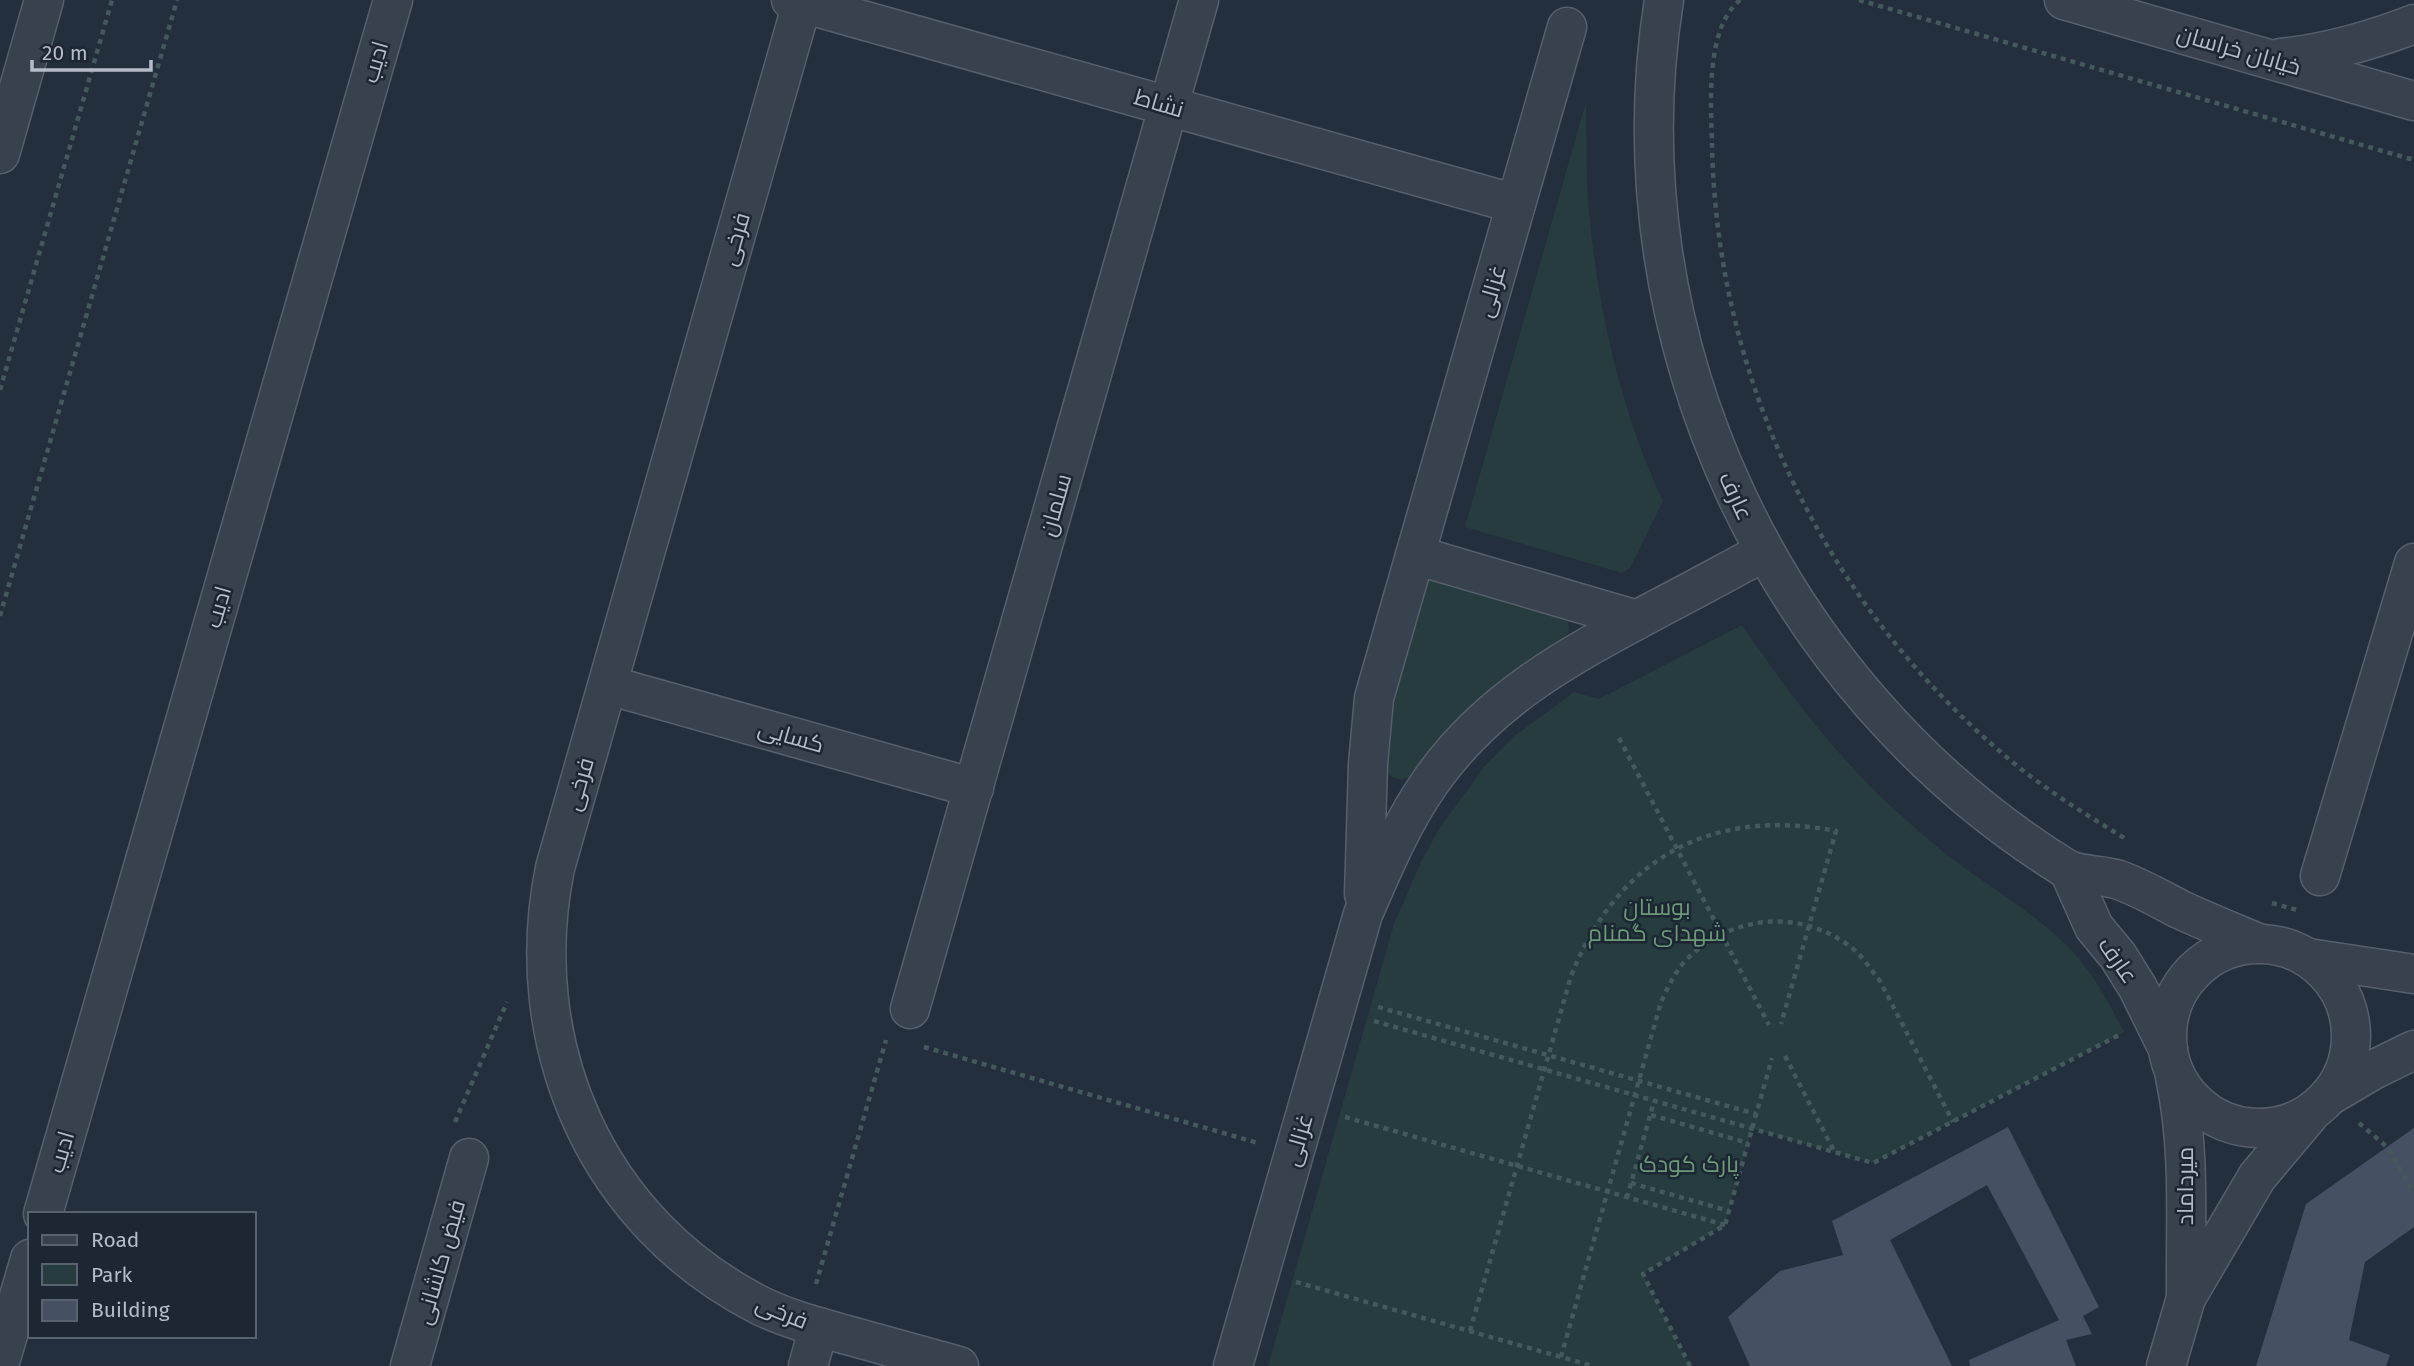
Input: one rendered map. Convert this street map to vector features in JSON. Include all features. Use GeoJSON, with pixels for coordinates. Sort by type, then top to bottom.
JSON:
{"type":"FeatureCollection","features":[{"type":"Feature","properties":{"kind":"street"},"geometry":{"type":"LineString","coordinates":[[0,154],[44,0]]}},
{"type":"Feature","properties":{"kind":"street","name":"ادیب"},"geometry":{"type":"LineString","coordinates":[[44,1212],[393,0]]}},
{"type":"Feature","properties":{"kind":"street","name":"سلمان"},"geometry":{"type":"LineString","coordinates":[[910,1009],[1199,0]]}},
{"type":"Feature","properties":{"kind":"street","name":"عارف"},"geometry":{"type":"LineString","coordinates":[[1664,0],[1655,105],[1656,179],[1663,252],[1677,325],[1696,396],[1722,466],[1764,552],[1790,596],[1833,657],[1880,714],[1931,766],[1987,814],[2069,871],[2118,879],[2258,943]]}},
{"type":"Feature","properties":{"kind":"street","name":"خیابان خراسان"},"geometry":{"type":"LineString","coordinates":[[2064,0],[2414,101]]}},
{"type":"Feature","properties":{"kind":"street","name":"نشاط"},"geometry":{"type":"LineString","coordinates":[[799,1],[1516,204]]}},
{"type":"Feature","properties":{"kind":"street","name":"فرخی"},"geometry":{"type":"LineString","coordinates":[[799,1],[555,868],[548,905],[545,948],[547,990],[563,1073],[578,1113],[597,1151],[650,1223],[684,1255],[721,1283],[761,1306],[819,1327],[959,1366]]}},
{"type":"Feature","properties":{"kind":"street"},"geometry":{"type":"LineString","coordinates":[[2269,59],[2344,48],[2414,24]]}},
{"type":"Feature","properties":{"kind":"street","name":"غزالی"},"geometry":{"type":"LineString","coordinates":[[1363,914],[1368,764],[1374,698],[1566,27]]}},
{"type":"Feature","properties":{"kind":"street","name":"غزالی"},"geometry":{"type":"LineString","coordinates":[[1233,1366],[1363,914],[1392,846],[1431,780],[1459,745],[1491,713],[1526,684],[1563,660],[1764,552]]}},
{"type":"Feature","properties":{"kind":"street"},"geometry":{"type":"LineString","coordinates":[[1415,555],[1637,620]]}},
{"type":"Feature","properties":{"kind":"street"},"geometry":{"type":"LineString","coordinates":[[2320,876],[2414,563]]}},
{"type":"Feature","properties":{"kind":"street","name":"کسایی"},"geometry":{"type":"LineString","coordinates":[[608,685],[974,788]]}},
{"type":"Feature","properties":{"kind":"street","name":"عارف"},"geometry":{"type":"LineString","coordinates":[[2069,871],[2094,926],[2118,956],[2138,988],[2171,1062]]}},
{"type":"Feature","properties":{"kind":"street"},"geometry":{"type":"LineString","coordinates":[[2319,1105],[2343,1074],[2350,1049],[2350,1022],[2342,997],[2328,975],[2308,958],[2284,947],[2258,943],[2232,947],[2208,958],[2189,975],[2175,998],[2167,1023],[2171,1062],[2189,1096],[2209,1114],[2233,1125],[2259,1129],[2285,1125],[2319,1105],[2373,1070],[2414,1050]]}},
{"type":"Feature","properties":{"kind":"street"},"geometry":{"type":"LineString","coordinates":[[2308,958],[2414,974]]}},
{"type":"Feature","properties":{"kind":"street","name":"میرداماد"},"geometry":{"type":"LineString","coordinates":[[2171,1062],[2185,1133],[2186,1298]]}},
{"type":"Feature","properties":{"kind":"street","name":"میرداماد"},"geometry":{"type":"LineString","coordinates":[[2166,1366],[2186,1298],[2257,1177],[2319,1105]]}},
{"type":"Feature","properties":{"kind":"street","name":"فیض کاشانی"},"geometry":{"type":"LineString","coordinates":[[410,1366],[469,1158]]}},
{"type":"Feature","properties":{"kind":"street"},"geometry":{"type":"LineString","coordinates":[[0,1362],[28,1266]]}},
{"type":"Feature","properties":{"kind":"street"},"geometry":{"type":"LineString","coordinates":[[808,1366],[819,1327]]}},
{"type":"Feature","properties":{"kind":"path"},"geometry":{"type":"LineString","coordinates":[[0,390],[112,0]]}},
{"type":"Feature","properties":{"kind":"path"},"geometry":{"type":"LineString","coordinates":[[0,616],[177,0]]}},
{"type":"Feature","properties":{"kind":"path"},"geometry":{"type":"LineString","coordinates":[[1740,0],[1722,21],[1716,37],[1711,106],[1712,176],[1719,244],[1732,312],[1750,379],[1774,444],[1838,566],[1877,622],[1921,676],[1969,724],[2022,770],[2078,810],[2137,845]]}},
{"type":"Feature","properties":{"kind":"path"},"geometry":{"type":"LineString","coordinates":[[1859,0],[2414,160]]}},
{"type":"Feature","properties":{"kind":"path"},"geometry":{"type":"LineString","coordinates":[[1619,738],[1769,1025]]}},
{"type":"Feature","properties":{"kind":"path"},"geometry":{"type":"LineString","coordinates":[[1470,1331],[1571,976],[1583,945],[1601,916],[1623,890],[1648,867],[1677,849],[1738,827],[1803,825],[1836,831],[1781,1024]]}},
{"type":"Feature","properties":{"kind":"path"},"geometry":{"type":"LineString","coordinates":[[2263,900],[2299,911]]}},
{"type":"Feature","properties":{"kind":"path"},"geometry":{"type":"LineString","coordinates":[[1561,1357],[1661,1002],[1684,962],[1721,934],[1742,925],[1787,921],[1810,925],[1850,946],[1880,981],[1953,1122]]}},
{"type":"Feature","properties":{"kind":"path"},"geometry":{"type":"LineString","coordinates":[[454,1123],[511,993]]}},
{"type":"Feature","properties":{"kind":"path"},"geometry":{"type":"LineString","coordinates":[[1371,1004],[1756,1114]]}},
{"type":"Feature","properties":{"kind":"path"},"geometry":{"type":"LineString","coordinates":[[1367,1019],[1873,1163],[2124,1032]]}},
{"type":"Feature","properties":{"kind":"path"},"geometry":{"type":"LineString","coordinates":[[814,1289],[887,1036],[879,1034]]}},
{"type":"Feature","properties":{"kind":"path"},"geometry":{"type":"LineString","coordinates":[[921,1046],[1263,1144]]}},
{"type":"Feature","properties":{"kind":"path"},"geometry":{"type":"LineString","coordinates":[[1785,1056],[1835,1152]]}},
{"type":"Feature","properties":{"kind":"path"},"geometry":{"type":"LineString","coordinates":[[1690,1366],[1643,1274],[1725,1225],[1772,1058]]}},
{"type":"Feature","properties":{"kind":"path"},"geometry":{"type":"LineString","coordinates":[[1627,1198],[1654,1101]]}},
{"type":"Feature","properties":{"kind":"path"},"geometry":{"type":"LineString","coordinates":[[1339,1115],[1725,1225]]}},
{"type":"Feature","properties":{"kind":"path"},"geometry":{"type":"LineString","coordinates":[[1651,1115],[1748,1143]]}},
{"type":"Feature","properties":{"kind":"path"},"geometry":{"type":"LineString","coordinates":[[2358,1123],[2387,1147],[2414,1193]]}},
{"type":"Feature","properties":{"kind":"path"},"geometry":{"type":"LineString","coordinates":[[1631,1183],[1729,1211]]}},
{"type":"Feature","properties":{"kind":"path"},"geometry":{"type":"LineString","coordinates":[[1292,1280],[1593,1366]]}},
{"type":"Feature","properties":{"kind":"green space"},"geometry":{"type":"Polygon","coordinates":[[[1586,102],[1590,223],[1602,305],[1610,346],[1633,426],[1663,501],[1630,568],[1622,573],[1465,527],[1586,102]]]}},
{"type":"Feature","properties":{"kind":"green space"},"geometry":{"type":"Polygon","coordinates":[[[1427,571],[1568,618],[1569,631],[1565,638],[1500,682],[1473,706],[1413,775],[1400,779],[1389,774],[1384,766],[1390,702],[1427,571]]]}},
{"type":"Feature","properties":{"kind":"green space","name":"بوستان شهدای گمنام"},"geometry":{"type":"Polygon","coordinates":[[[1742,625],[1813,722],[1872,788],[1939,849],[2028,913],[2078,957],[2093,977],[2124,1032],[1873,1163],[1752,1129],[1725,1225],[1643,1274],[1690,1366],[1268,1366],[1394,924],[1439,829],[1484,767],[1513,737],[1574,692],[1599,699],[1742,625]]]}},
{"type":"Feature","properties":{"kind":"building"},"geometry":{"type":"Polygon","coordinates":[[[2008,1127],[2099,1307],[2083,1316],[2092,1334],[2066,1340],[2076,1366],[1970,1366],[1969,1360],[2059,1320],[1987,1185],[1890,1240],[1952,1366],[1750,1366],[1728,1317],[1780,1271],[1843,1255],[1832,1221],[2008,1127]]]}},
{"type":"Feature","properties":{"kind":"building"},"geometry":{"type":"Polygon","coordinates":[[[2414,1128],[2414,1227],[2365,1262],[2349,1340],[2390,1355],[2386,1366],[2256,1366],[2306,1204],[2414,1128]]]}},
{"type":"Feature","properties":{"kind":"park label","name":"پارک کودک"},"geometry":{"type":"Point","coordinates":[1689,1164]}}]}
